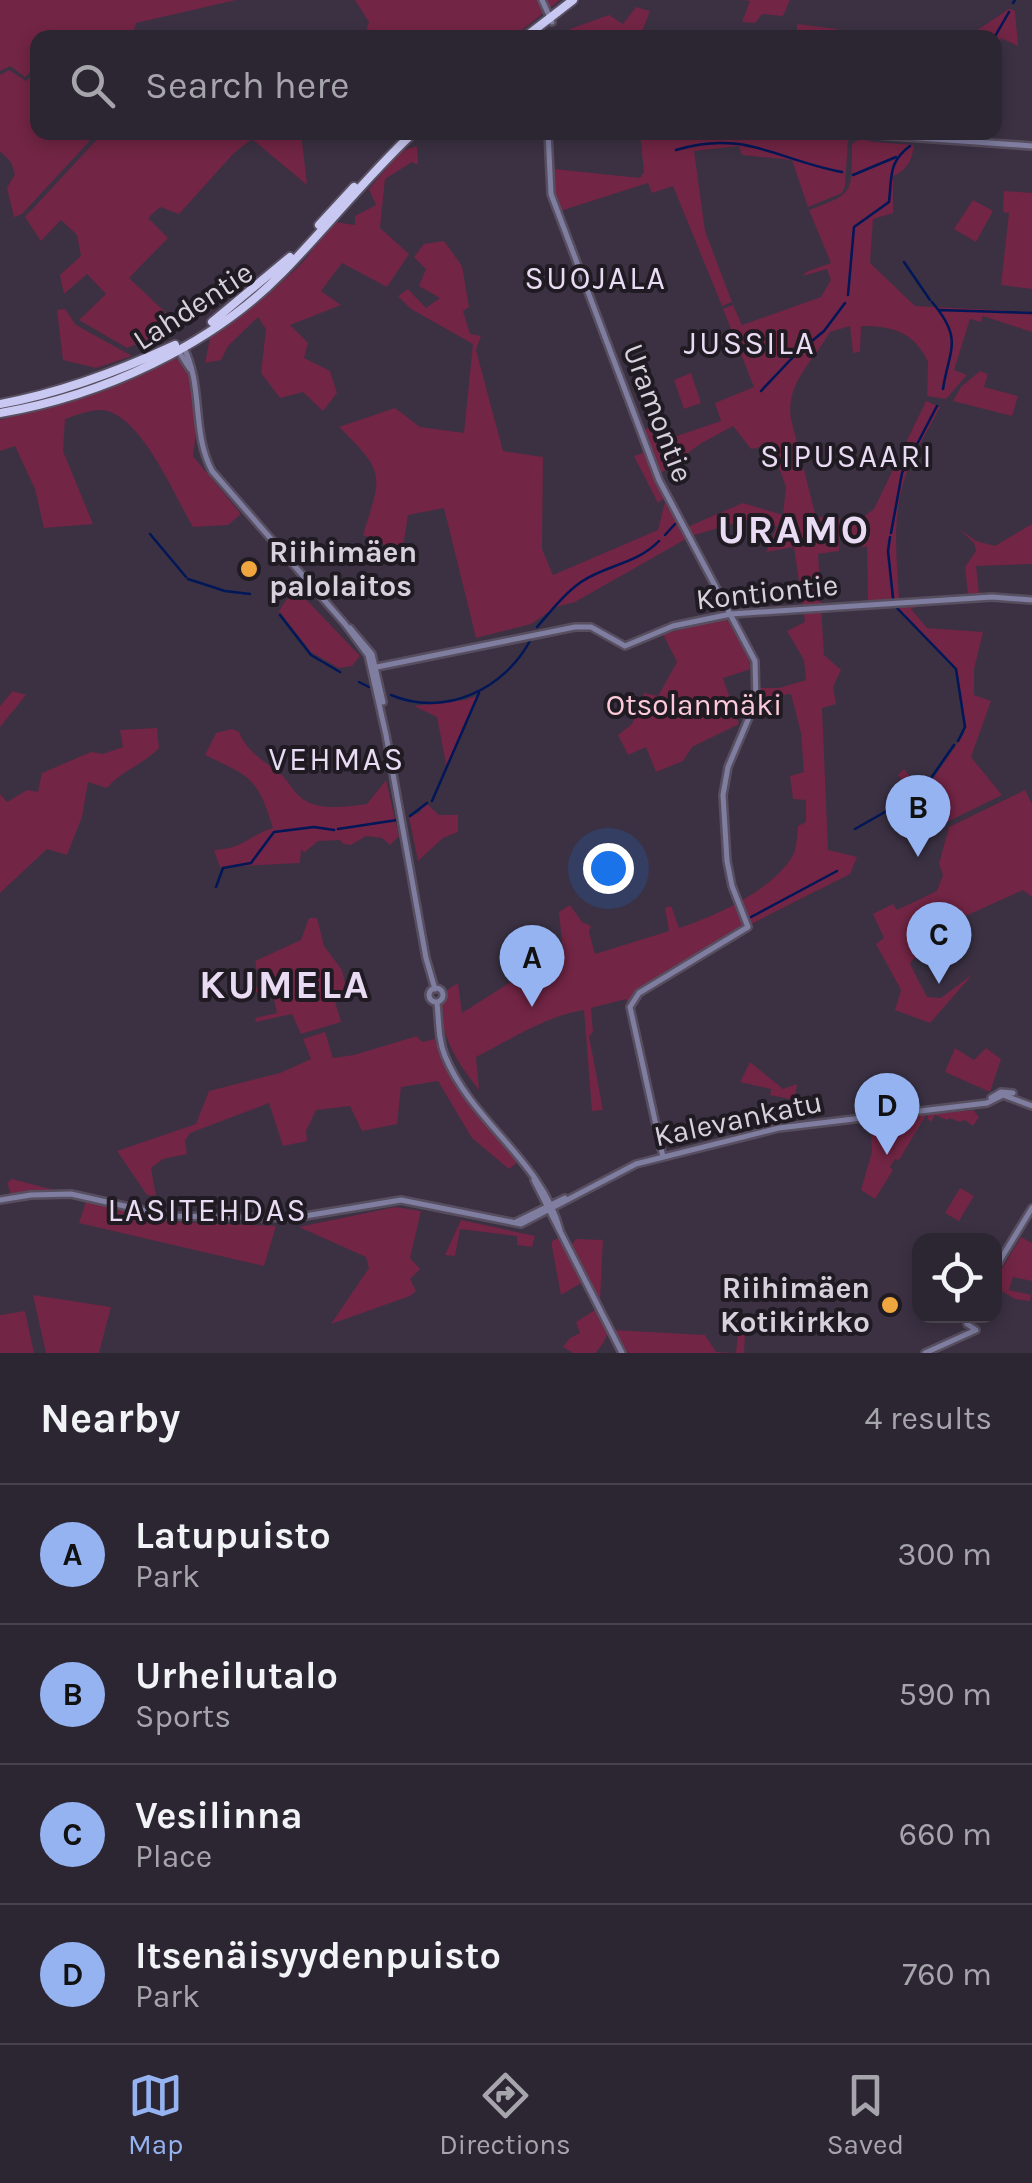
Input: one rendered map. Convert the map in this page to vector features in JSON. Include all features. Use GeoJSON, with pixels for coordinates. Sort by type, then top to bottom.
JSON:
{"type":"FeatureCollection","features":[{"type":"Feature","properties":{"kind":"main road"},"geometry":{"type":"LineString","coordinates":[[537,30],[576,0]]}},
{"type":"Feature","properties":{"kind":"main road","name":"Lahdentie"},"geometry":{"type":"LineString","coordinates":[[0,413],[98,386],[179,346],[265,289],[404,140]]}},
{"type":"Feature","properties":{"kind":"main road","name":"Lahdentie"},"geometry":{"type":"LineString","coordinates":[[0,404],[45,395],[179,346]]}},
{"type":"Feature","properties":{"kind":"street"},"geometry":{"type":"LineString","coordinates":[[542,0],[550,20]]}},
{"type":"Feature","properties":{"kind":"street","name":"Uramontie"},"geometry":{"type":"LineString","coordinates":[[547,140],[551,194],[659,480],[753,656],[758,688],[753,712],[726,773],[723,795],[727,862],[748,928],[639,993],[631,1003],[630,1013],[663,1157]]}},
{"type":"Feature","properties":{"kind":"street"},"geometry":{"type":"LineString","coordinates":[[948,140],[1032,146]]}},
{"type":"Feature","properties":{"kind":"street"},"geometry":{"type":"LineString","coordinates":[[179,346],[192,371],[200,440],[212,471],[345,624],[368,656],[426,958],[435,988],[444,995],[436,1003],[439,1036],[448,1063],[478,1110],[531,1172],[622,1353]]}},
{"type":"Feature","properties":{"kind":"street","name":"Kontiontie"},"geometry":{"type":"LineString","coordinates":[[378,670],[581,626],[625,646],[668,628],[731,614],[992,596],[1032,600]]}},
{"type":"Feature","properties":{"kind":"street"},"geometry":{"type":"LineString","coordinates":[[345,624],[368,645],[378,670],[386,734]]}},
{"type":"Feature","properties":{"kind":"street","name":"Kalevankatu"},"geometry":{"type":"LineString","coordinates":[[0,1200],[71,1194],[169,1216],[293,1218],[401,1200],[508,1224],[550,1208],[629,1166],[779,1128],[981,1104],[1003,1093],[1032,1106]]}},
{"type":"Feature","properties":{"kind":"street"},"geometry":{"type":"LineString","coordinates":[[1002,1257],[1032,1208]]}},
{"type":"Feature","properties":{"kind":"street"},"geometry":{"type":"LineString","coordinates":[[925,1352],[976,1330],[966,1323]]}},
{"type":"Feature","properties":{"kind":"green space"},"geometry":{"type":"Polygon","coordinates":[[[0,0],[236,0],[136,23],[134,30],[30,30],[30,72],[25,77],[10,66],[0,71],[0,0]]]}},
{"type":"Feature","properties":{"kind":"green space"},"geometry":{"type":"Polygon","coordinates":[[[355,0],[560,0],[522,30],[366,30],[369,22],[355,0]]]}},
{"type":"Feature","properties":{"kind":"green space"},"geometry":{"type":"Polygon","coordinates":[[[742,0],[790,0],[783,16],[762,14],[755,23],[742,22],[750,1],[742,0]]]}},
{"type":"Feature","properties":{"kind":"green space"},"geometry":{"type":"Polygon","coordinates":[[[636,7],[650,11],[643,30],[570,30],[609,15],[623,24],[636,7]]]}},
{"type":"Feature","properties":{"kind":"green space"},"geometry":{"type":"Polygon","coordinates":[[[1009,9],[1015,11],[1018,46],[1002,38],[1002,30],[978,30],[1009,9]]]}},
{"type":"Feature","properties":{"kind":"green space"},"geometry":{"type":"Polygon","coordinates":[[[797,24],[838,30],[797,30],[797,24]]]}},
{"type":"Feature","properties":{"kind":"green space"},"geometry":{"type":"Polygon","coordinates":[[[9,70],[26,81],[30,77],[30,140],[91,140],[22,214],[14,217],[7,188],[15,174],[11,162],[0,151],[0,75],[9,70]]]}},
{"type":"Feature","properties":{"kind":"green space"},"geometry":{"type":"Polygon","coordinates":[[[96,140],[251,140],[179,214],[160,207],[148,218],[168,238],[129,278],[181,327],[127,348],[79,320],[106,294],[87,274],[64,294],[60,275],[81,256],[77,235],[61,220],[41,241],[25,217],[96,140]]]}},
{"type":"Feature","properties":{"kind":"green space"},"geometry":{"type":"Polygon","coordinates":[[[253,140],[302,140],[307,185],[253,140]]]}},
{"type":"Feature","properties":{"kind":"green space"},"geometry":{"type":"Polygon","coordinates":[[[641,140],[848,140],[842,193],[808,207],[792,160],[742,155],[739,146],[694,151],[705,231],[732,302],[722,306],[673,186],[652,193],[648,183],[560,211],[554,169],[640,178],[644,172],[641,140]]]}},
{"type":"Feature","properties":{"kind":"green space"},"geometry":{"type":"Polygon","coordinates":[[[867,140],[914,145],[908,164],[893,176],[893,213],[873,219],[870,263],[915,306],[1032,312],[1032,332],[983,316],[981,322],[970,319],[954,370],[967,375],[946,399],[927,396],[928,362],[916,343],[892,329],[861,326],[860,352],[853,353],[850,326],[830,332],[792,395],[791,419],[816,517],[840,518],[839,551],[818,554],[824,655],[841,670],[833,687],[836,704],[822,708],[828,850],[857,857],[850,874],[697,955],[667,974],[630,1010],[626,999],[591,1008],[593,1032],[589,1036],[603,1110],[592,1111],[584,1010],[542,1023],[476,1057],[479,1090],[445,1033],[442,993],[458,983],[462,1013],[514,980],[509,945],[515,940],[521,974],[563,951],[559,912],[570,905],[582,922],[591,926],[595,954],[669,931],[665,908],[671,906],[679,928],[725,909],[771,881],[794,854],[798,826],[806,822],[806,800],[793,799],[790,776],[804,772],[801,733],[791,694],[757,698],[758,688],[779,688],[806,680],[804,660],[787,631],[805,622],[794,547],[766,552],[777,526],[749,519],[691,536],[685,528],[743,503],[783,515],[786,487],[771,445],[751,449],[733,426],[700,444],[660,474],[643,430],[650,427],[656,443],[721,421],[715,403],[754,387],[723,309],[733,305],[742,325],[821,297],[831,280],[827,269],[803,276],[831,263],[809,210],[848,189],[852,144],[867,140]]]}},
{"type":"Feature","properties":{"kind":"green space"},"geometry":{"type":"Polygon","coordinates":[[[417,146],[418,165],[412,162],[385,179],[380,228],[409,254],[387,287],[342,263],[321,291],[341,305],[290,325],[308,343],[304,358],[330,371],[337,393],[323,411],[303,392],[280,398],[261,373],[266,329],[258,317],[228,346],[221,360],[205,363],[210,338],[269,294],[302,263],[335,222],[355,225],[355,216],[376,205],[369,189],[401,151],[417,146]]]}},
{"type":"Feature","properties":{"kind":"green space"},"geometry":{"type":"Polygon","coordinates":[[[1004,191],[1032,193],[1032,289],[1001,285],[1009,213],[1003,212],[1004,191]]]}},
{"type":"Feature","properties":{"kind":"green space"},"geometry":{"type":"Polygon","coordinates":[[[973,200],[993,211],[976,242],[954,229],[973,200]]]}},
{"type":"Feature","properties":{"kind":"green space"},"geometry":{"type":"Polygon","coordinates":[[[444,241],[462,266],[469,307],[463,311],[470,334],[481,336],[476,350],[503,451],[543,457],[542,549],[553,575],[658,530],[665,502],[686,539],[531,624],[476,638],[444,508],[408,515],[402,553],[363,535],[374,499],[376,475],[365,455],[339,427],[395,408],[420,427],[464,433],[473,344],[411,309],[398,296],[408,289],[426,308],[440,298],[419,286],[426,269],[414,257],[424,244],[444,241]]]}},
{"type":"Feature","properties":{"kind":"green space"},"geometry":{"type":"Polygon","coordinates":[[[65,309],[76,325],[132,356],[96,368],[63,360],[57,310],[65,309]]]}},
{"type":"Feature","properties":{"kind":"green space"},"geometry":{"type":"Polygon","coordinates":[[[172,357],[183,363],[194,386],[197,415],[193,456],[241,514],[228,525],[193,527],[144,441],[117,415],[99,410],[65,419],[63,451],[93,524],[44,528],[35,489],[15,446],[0,451],[0,420],[118,383],[172,357]]]}},
{"type":"Feature","properties":{"kind":"green space"},"geometry":{"type":"Polygon","coordinates":[[[980,371],[988,374],[984,387],[1018,396],[1012,416],[953,401],[961,387],[980,371]]]}},
{"type":"Feature","properties":{"kind":"green space"},"geometry":{"type":"Polygon","coordinates":[[[691,373],[701,403],[684,409],[674,380],[691,373]]]}},
{"type":"Feature","properties":{"kind":"green space"},"geometry":{"type":"Polygon","coordinates":[[[926,401],[940,407],[910,464],[897,512],[899,600],[868,602],[867,547],[845,546],[846,524],[854,524],[874,509],[926,401]]]}},
{"type":"Feature","properties":{"kind":"green space"},"geometry":{"type":"Polygon","coordinates":[[[645,452],[664,498],[658,503],[634,456],[645,452]]]}},
{"type":"Feature","properties":{"kind":"green space"},"geometry":{"type":"Polygon","coordinates":[[[1032,524],[1032,564],[976,566],[979,593],[968,594],[965,567],[976,551],[974,543],[959,529],[976,541],[995,546],[1032,524]]]}},
{"type":"Feature","properties":{"kind":"green space"},"geometry":{"type":"Polygon","coordinates":[[[300,593],[360,656],[352,666],[339,668],[311,652],[279,611],[286,600],[300,593]]]}},
{"type":"Feature","properties":{"kind":"green space"},"geometry":{"type":"Polygon","coordinates":[[[922,605],[911,609],[927,628],[983,632],[974,669],[974,695],[991,701],[971,757],[1002,795],[931,830],[913,794],[898,775],[904,769],[922,791],[926,789],[965,727],[956,669],[897,608],[922,605]]]}},
{"type":"Feature","properties":{"kind":"green space","name":"Otsolanmäki"},"geometry":{"type":"Polygon","coordinates":[[[726,618],[746,650],[751,669],[723,678],[739,724],[692,747],[683,761],[656,772],[646,747],[628,755],[618,735],[632,724],[644,693],[658,696],[677,662],[663,634],[726,618]]]}},
{"type":"Feature","properties":{"kind":"green space"},"geometry":{"type":"Polygon","coordinates":[[[13,691],[26,695],[0,727],[0,706],[13,691]]]}},
{"type":"Feature","properties":{"kind":"green space"},"geometry":{"type":"Polygon","coordinates":[[[479,695],[447,769],[437,717],[414,706],[479,695]]]}},
{"type":"Feature","properties":{"kind":"green space"},"geometry":{"type":"Polygon","coordinates":[[[157,728],[159,748],[153,754],[107,788],[88,782],[82,817],[67,855],[47,849],[0,893],[0,794],[7,802],[27,790],[38,792],[42,773],[91,752],[103,754],[123,747],[120,730],[157,728]]]}},
{"type":"Feature","properties":{"kind":"green space"},"geometry":{"type":"Polygon","coordinates":[[[232,729],[298,795],[313,804],[367,804],[386,780],[399,836],[390,845],[382,838],[366,836],[351,845],[340,840],[318,841],[305,852],[301,850],[300,863],[220,867],[214,850],[233,847],[273,828],[257,788],[243,774],[205,755],[216,733],[232,729]]]}},
{"type":"Feature","properties":{"kind":"green space"},"geometry":{"type":"Polygon","coordinates":[[[1025,790],[1032,804],[1032,897],[1023,890],[961,918],[958,937],[931,946],[914,958],[910,964],[927,997],[941,998],[973,974],[930,1023],[895,1010],[901,990],[876,944],[884,938],[873,914],[893,904],[897,910],[937,891],[943,875],[939,864],[949,827],[1025,790]]]}},
{"type":"Feature","properties":{"kind":"green space"},"geometry":{"type":"Polygon","coordinates":[[[426,803],[439,815],[458,815],[458,832],[443,838],[418,861],[409,817],[419,813],[426,803]]]}},
{"type":"Feature","properties":{"kind":"green space"},"geometry":{"type":"Polygon","coordinates":[[[309,918],[317,918],[324,946],[342,970],[346,987],[335,1001],[341,1022],[301,1034],[292,1014],[256,1022],[255,1018],[277,1013],[272,990],[248,994],[247,990],[260,986],[255,961],[301,940],[309,918]]]}},
{"type":"Feature","properties":{"kind":"green space"},"geometry":{"type":"Polygon","coordinates":[[[325,1032],[333,1058],[417,1036],[422,1042],[435,1039],[460,1089],[518,1162],[509,1169],[472,1138],[438,1081],[401,1087],[397,1124],[362,1131],[350,1106],[316,1110],[306,1131],[307,1141],[283,1146],[269,1103],[190,1133],[185,1141],[187,1154],[163,1159],[151,1168],[156,1196],[147,1195],[117,1151],[196,1124],[209,1091],[280,1073],[311,1059],[303,1039],[325,1032]]]}},
{"type":"Feature","properties":{"kind":"green space"},"geometry":{"type":"Polygon","coordinates":[[[955,1048],[974,1060],[986,1048],[1001,1059],[990,1092],[945,1072],[955,1048]]]}},
{"type":"Feature","properties":{"kind":"green space"},"geometry":{"type":"Polygon","coordinates":[[[750,1062],[783,1089],[797,1084],[795,1100],[770,1095],[771,1089],[740,1082],[750,1062]]]}},
{"type":"Feature","properties":{"kind":"green space"},"geometry":{"type":"Polygon","coordinates":[[[973,1110],[979,1117],[973,1126],[965,1120],[935,1115],[931,1122],[927,1118],[929,1114],[973,1110]]]}},
{"type":"Feature","properties":{"kind":"green space"},"geometry":{"type":"Polygon","coordinates":[[[926,1115],[899,1160],[895,1159],[890,1167],[893,1170],[875,1199],[861,1190],[872,1152],[870,1122],[926,1115]]]}},
{"type":"Feature","properties":{"kind":"green space"},"geometry":{"type":"Polygon","coordinates":[[[12,1179],[54,1190],[11,1194],[7,1183],[12,1179]]]}},
{"type":"Feature","properties":{"kind":"green space"},"geometry":{"type":"Polygon","coordinates":[[[960,1188],[974,1196],[959,1221],[945,1213],[960,1188]]]}},
{"type":"Feature","properties":{"kind":"green space"},"geometry":{"type":"Polygon","coordinates":[[[86,1201],[178,1222],[276,1226],[264,1266],[79,1223],[86,1201]]]}},
{"type":"Feature","properties":{"kind":"green space"},"geometry":{"type":"Polygon","coordinates":[[[395,1207],[421,1211],[410,1258],[420,1269],[410,1279],[416,1291],[331,1324],[369,1268],[366,1257],[299,1227],[395,1207]]]}},
{"type":"Feature","properties":{"kind":"green space"},"geometry":{"type":"Polygon","coordinates":[[[461,1220],[535,1236],[532,1247],[517,1245],[517,1236],[460,1229],[455,1256],[445,1255],[461,1220]]]}},
{"type":"Feature","properties":{"kind":"green space"},"geometry":{"type":"Polygon","coordinates":[[[1021,1237],[1032,1243],[1032,1281],[1013,1277],[1009,1290],[1031,1295],[1030,1301],[1015,1299],[1002,1291],[1002,1268],[1021,1237]]]}},
{"type":"Feature","properties":{"kind":"green space"},"geometry":{"type":"Polygon","coordinates":[[[558,1238],[583,1282],[561,1295],[552,1247],[552,1241],[558,1238]]]}},
{"type":"Feature","properties":{"kind":"green space"},"geometry":{"type":"Polygon","coordinates":[[[576,1239],[603,1240],[600,1302],[572,1244],[576,1239]]]}},
{"type":"Feature","properties":{"kind":"green space"},"geometry":{"type":"Polygon","coordinates":[[[33,1295],[111,1307],[99,1353],[46,1353],[33,1295]]]}},
{"type":"Feature","properties":{"kind":"green space"},"geometry":{"type":"Polygon","coordinates":[[[595,1310],[607,1332],[595,1353],[573,1353],[563,1347],[580,1333],[576,1322],[595,1310]]]}},
{"type":"Feature","properties":{"kind":"green space"},"geometry":{"type":"Polygon","coordinates":[[[25,1311],[34,1353],[0,1353],[0,1315],[25,1311]]]}},
{"type":"Feature","properties":{"kind":"green space"},"geometry":{"type":"Polygon","coordinates":[[[613,1330],[705,1335],[716,1352],[736,1353],[625,1353],[613,1330]]]}},
{"type":"Feature","properties":{"kind":"green space"},"geometry":{"type":"Polygon","coordinates":[[[738,1332],[745,1332],[744,1353],[736,1353],[738,1332]]]}},
{"type":"Feature","properties":{"kind":"waterway"},"geometry":{"type":"LineString","coordinates":[[999,30],[1009,12]]}},
{"type":"Feature","properties":{"kind":"waterway"},"geometry":{"type":"LineString","coordinates":[[676,150],[700,144],[742,145],[842,172]]}},
{"type":"Feature","properties":{"kind":"waterway"},"geometry":{"type":"LineString","coordinates":[[848,295],[854,227],[889,202],[894,164],[910,146]]}},
{"type":"Feature","properties":{"kind":"waterway"},"geometry":{"type":"LineString","coordinates":[[853,175],[896,157]]}},
{"type":"Feature","properties":{"kind":"waterway"},"geometry":{"type":"LineString","coordinates":[[904,262],[930,300]]}},
{"type":"Feature","properties":{"kind":"waterway"},"geometry":{"type":"LineString","coordinates":[[932,302],[951,336],[943,389]]}},
{"type":"Feature","properties":{"kind":"waterway"},"geometry":{"type":"LineString","coordinates":[[761,391],[824,331],[845,303]]}},
{"type":"Feature","properties":{"kind":"waterway"},"geometry":{"type":"LineString","coordinates":[[939,310],[1032,313]]}},
{"type":"Feature","properties":{"kind":"waterway"},"geometry":{"type":"LineString","coordinates":[[891,533],[902,473],[937,406]]}},
{"type":"Feature","properties":{"kind":"waterway"},"geometry":{"type":"LineString","coordinates":[[665,535],[675,524]]}},
{"type":"Feature","properties":{"kind":"waterway"},"geometry":{"type":"LineString","coordinates":[[150,534],[186,577]]}},
{"type":"Feature","properties":{"kind":"waterway"},"geometry":{"type":"LineString","coordinates":[[890,537],[893,598]]}},
{"type":"Feature","properties":{"kind":"waterway"},"geometry":{"type":"LineString","coordinates":[[537,627],[581,582],[641,555],[659,541]]}},
{"type":"Feature","properties":{"kind":"waterway"},"geometry":{"type":"LineString","coordinates":[[188,579],[250,594]]}},
{"type":"Feature","properties":{"kind":"waterway"},"geometry":{"type":"LineString","coordinates":[[897,608],[956,669],[965,727],[958,741]]}},
{"type":"Feature","properties":{"kind":"waterway"},"geometry":{"type":"LineString","coordinates":[[280,615],[311,655],[340,672]]}},
{"type":"Feature","properties":{"kind":"waterway"},"geometry":{"type":"LineString","coordinates":[[391,695],[432,703],[472,694],[506,672],[531,639]]}},
{"type":"Feature","properties":{"kind":"waterway"},"geometry":{"type":"LineString","coordinates":[[359,682],[369,687]]}},
{"type":"Feature","properties":{"kind":"waterway"},"geometry":{"type":"LineString","coordinates":[[432,801],[479,693]]}},
{"type":"Feature","properties":{"kind":"waterway"},"geometry":{"type":"LineString","coordinates":[[922,791],[954,745]]}},
{"type":"Feature","properties":{"kind":"waterway"},"geometry":{"type":"LineString","coordinates":[[855,829],[920,792]]}},
{"type":"Feature","properties":{"kind":"waterway"},"geometry":{"type":"LineString","coordinates":[[410,816],[427,803]]}},
{"type":"Feature","properties":{"kind":"waterway"},"geometry":{"type":"LineString","coordinates":[[338,829],[397,820]]}},
{"type":"Feature","properties":{"kind":"waterway"},"geometry":{"type":"LineString","coordinates":[[216,887],[223,868],[251,863],[274,832],[314,827],[334,830]]}},
{"type":"Feature","properties":{"kind":"waterway"},"geometry":{"type":"LineString","coordinates":[[751,917],[837,871]]}},
{"type":"Feature","properties":{"kind":"place","name":"Riihimäen palolaitos"},"geometry":{"type":"Point","coordinates":[249,569]}},
{"type":"Feature","properties":{"kind":"place","name":"Urheilutalo"},"geometry":{"type":"Point","coordinates":[918,857]}},
{"type":"Feature","properties":{"kind":"place","name":"Vesilinna"},"geometry":{"type":"Point","coordinates":[939,984]}},
{"type":"Feature","properties":{"kind":"place","name":"Latupuisto"},"geometry":{"type":"Point","coordinates":[532,1007]}},
{"type":"Feature","properties":{"kind":"place","name":"Itsenäisyydenpuisto"},"geometry":{"type":"Point","coordinates":[887,1155]}},
{"type":"Feature","properties":{"kind":"place","name":"Riihimäen Kotikirkko"},"geometry":{"type":"Point","coordinates":[890,1305]}},
{"type":"Feature","properties":{"kind":"district","name":"SUOJALA"},"geometry":{"type":"Point","coordinates":[596,278]}},
{"type":"Feature","properties":{"kind":"district","name":"JUSSILA"},"geometry":{"type":"Point","coordinates":[750,343]}},
{"type":"Feature","properties":{"kind":"district","name":"SIPUSAARI"},"geometry":{"type":"Point","coordinates":[847,456]}},
{"type":"Feature","properties":{"kind":"district","name":"URAMO"},"geometry":{"type":"Point","coordinates":[794,529]}},
{"type":"Feature","properties":{"kind":"district","name":"VEHMAS"},"geometry":{"type":"Point","coordinates":[337,759]}},
{"type":"Feature","properties":{"kind":"district","name":"KUMELA"},"geometry":{"type":"Point","coordinates":[285,984]}},
{"type":"Feature","properties":{"kind":"district","name":"LASITEHDAS"},"geometry":{"type":"Point","coordinates":[208,1210]}}]}
